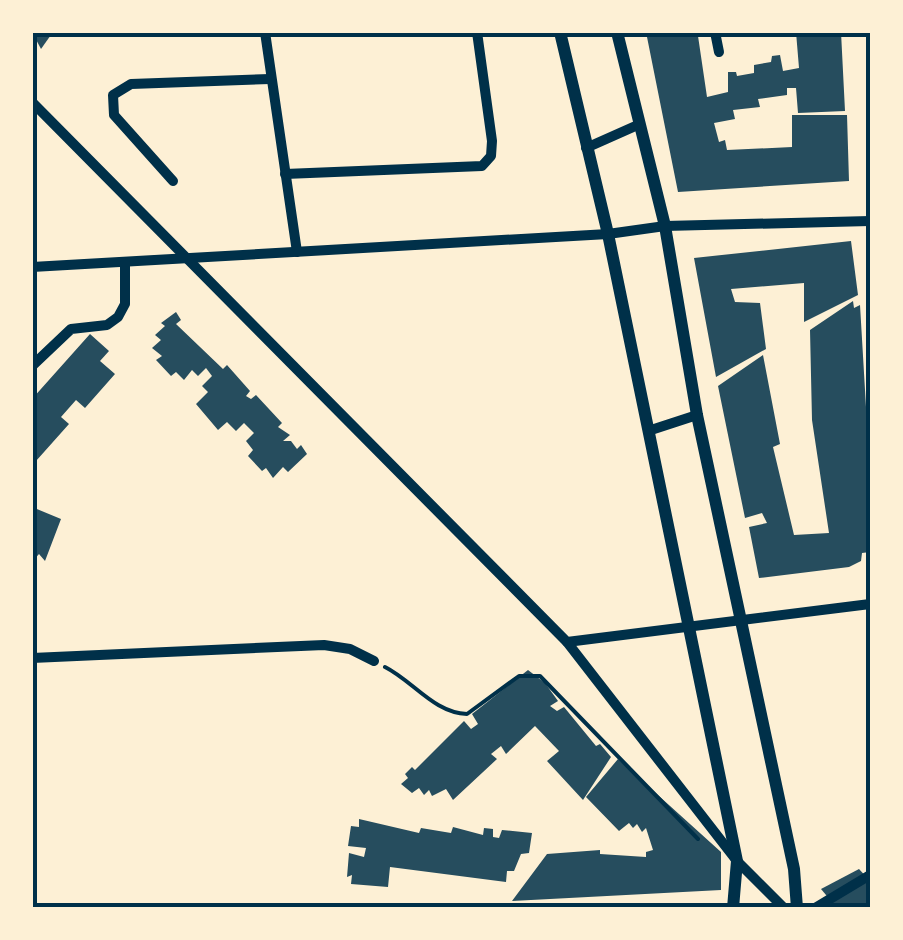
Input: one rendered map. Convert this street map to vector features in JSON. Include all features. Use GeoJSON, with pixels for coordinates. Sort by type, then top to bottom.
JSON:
{"type":"FeatureCollection","features":[{"type":"Feature","properties":{"kind":"street"},"geometry":{"type":"LineString","coordinates":[[264,32],[298,252]]}},
{"type":"Feature","properties":{"kind":"street"},"geometry":{"type":"LineString","coordinates":[[286,174],[482,166],[491,156],[492,141],[478,32]]}},
{"type":"Feature","properties":{"kind":"street"},"geometry":{"type":"LineString","coordinates":[[560,32],[608,234],[737,861],[733,908]]}},
{"type":"Feature","properties":{"kind":"street"},"geometry":{"type":"LineString","coordinates":[[618,32],[666,226],[698,415],[794,869],[798,908]]}},
{"type":"Feature","properties":{"kind":"street"},"geometry":{"type":"LineString","coordinates":[[715,32],[720,52]]}},
{"type":"Feature","properties":{"kind":"street"},"geometry":{"type":"LineString","coordinates":[[173,181],[114,115],[113,95],[130,84],[270,79]]}},
{"type":"Feature","properties":{"kind":"street"},"geometry":{"type":"LineString","coordinates":[[32,102],[567,642],[737,861],[784,908]]}},
{"type":"Feature","properties":{"kind":"street"},"geometry":{"type":"LineString","coordinates":[[586,148],[640,124]]}},
{"type":"Feature","properties":{"kind":"street"},"geometry":{"type":"LineString","coordinates":[[32,268],[608,234],[666,226],[870,221]]}},
{"type":"Feature","properties":{"kind":"street"},"geometry":{"type":"LineString","coordinates":[[32,366],[70,329],[107,325],[118,317],[125,304],[125,262]]}},
{"type":"Feature","properties":{"kind":"street"},"geometry":{"type":"LineString","coordinates":[[648,431],[698,415]]}},
{"type":"Feature","properties":{"kind":"street"},"geometry":{"type":"LineString","coordinates":[[567,642],[870,604]]}},
{"type":"Feature","properties":{"kind":"street"},"geometry":{"type":"LineString","coordinates":[[32,658],[324,645],[350,650],[374,661]]}},
{"type":"Feature","properties":{"kind":"street"},"geometry":{"type":"LineString","coordinates":[[814,908],[870,875]]}},
{"type":"Feature","properties":{"kind":"path"},"geometry":{"type":"LineString","coordinates":[[374,661],[414,684],[443,710],[460,714],[467,714],[519,676],[540,676],[708,848]]}},
{"type":"Feature","properties":{"kind":"building"},"geometry":{"type":"Polygon","coordinates":[[[32,32],[53,32],[41,49],[32,32]]]}},
{"type":"Feature","properties":{"kind":"building"},"geometry":{"type":"Polygon","coordinates":[[[646,32],[698,36],[707,97],[728,92],[728,72],[736,72],[737,76],[754,73],[754,65],[771,62],[772,56],[780,55],[783,71],[799,68],[796,32],[841,32],[845,111],[798,113],[796,88],[787,88],[787,95],[758,99],[760,107],[733,110],[735,119],[714,123],[719,142],[725,140],[727,150],[792,147],[792,115],[847,115],[849,181],[678,192],[646,32]]]}},
{"type":"Feature","properties":{"kind":"building"},"geometry":{"type":"Polygon","coordinates":[[[851,241],[858,295],[804,322],[804,283],[731,289],[735,302],[760,303],[766,349],[716,377],[694,258],[851,241]]]}},
{"type":"Feature","properties":{"kind":"building"},"geometry":{"type":"Polygon","coordinates":[[[853,301],[854,308],[860,305],[870,475],[870,552],[862,553],[861,561],[849,567],[759,578],[749,527],[767,523],[762,513],[745,518],[718,386],[763,355],[780,444],[773,447],[794,535],[829,533],[812,420],[810,330],[853,301]]]}},
{"type":"Feature","properties":{"kind":"building"},"geometry":{"type":"Polygon","coordinates":[[[176,312],[181,320],[176,324],[223,369],[227,365],[250,391],[246,396],[251,399],[256,395],[282,423],[278,427],[290,435],[283,441],[291,441],[297,449],[301,445],[307,454],[288,472],[283,467],[273,478],[266,468],[262,471],[248,456],[253,450],[246,441],[254,433],[244,423],[236,431],[227,422],[218,430],[196,404],[208,392],[202,386],[212,376],[206,368],[198,376],[192,370],[184,380],[176,372],[171,376],[156,360],[162,356],[152,348],[161,340],[155,335],[165,326],[161,323],[176,312]]]}},
{"type":"Feature","properties":{"kind":"building"},"geometry":{"type":"Polygon","coordinates":[[[90,334],[109,351],[100,361],[115,374],[85,408],[76,400],[61,417],[69,424],[36,461],[32,399],[90,334]]]}},
{"type":"Feature","properties":{"kind":"building"},"geometry":{"type":"Polygon","coordinates":[[[32,507],[61,519],[45,561],[39,554],[32,562],[32,507]]]}},
{"type":"Feature","properties":{"kind":"building"},"geometry":{"type":"Polygon","coordinates":[[[528,670],[545,683],[558,701],[550,706],[557,711],[564,707],[596,746],[600,744],[611,757],[583,800],[547,761],[559,751],[535,726],[506,754],[501,746],[491,754],[497,759],[453,800],[446,789],[432,796],[429,790],[424,795],[419,788],[412,793],[401,784],[412,767],[415,770],[464,721],[471,729],[478,724],[472,714],[528,670]]]}},
{"type":"Feature","properties":{"kind":"building"},"geometry":{"type":"Polygon","coordinates":[[[618,759],[721,852],[721,890],[512,901],[547,854],[600,850],[600,854],[646,857],[646,852],[653,850],[646,828],[642,832],[637,824],[633,828],[629,823],[619,831],[586,797],[618,759]]]}},
{"type":"Feature","properties":{"kind":"building"},"geometry":{"type":"Polygon","coordinates":[[[359,819],[419,833],[421,828],[451,833],[453,827],[483,835],[484,828],[493,829],[493,837],[499,838],[502,830],[532,833],[529,853],[521,854],[514,871],[507,871],[506,882],[390,867],[388,887],[351,884],[352,875],[347,877],[349,853],[364,857],[366,848],[348,846],[351,826],[359,827],[359,819]]]}},
{"type":"Feature","properties":{"kind":"building"},"geometry":{"type":"Polygon","coordinates":[[[859,869],[870,881],[870,908],[837,908],[821,889],[859,869]]]}}]}
